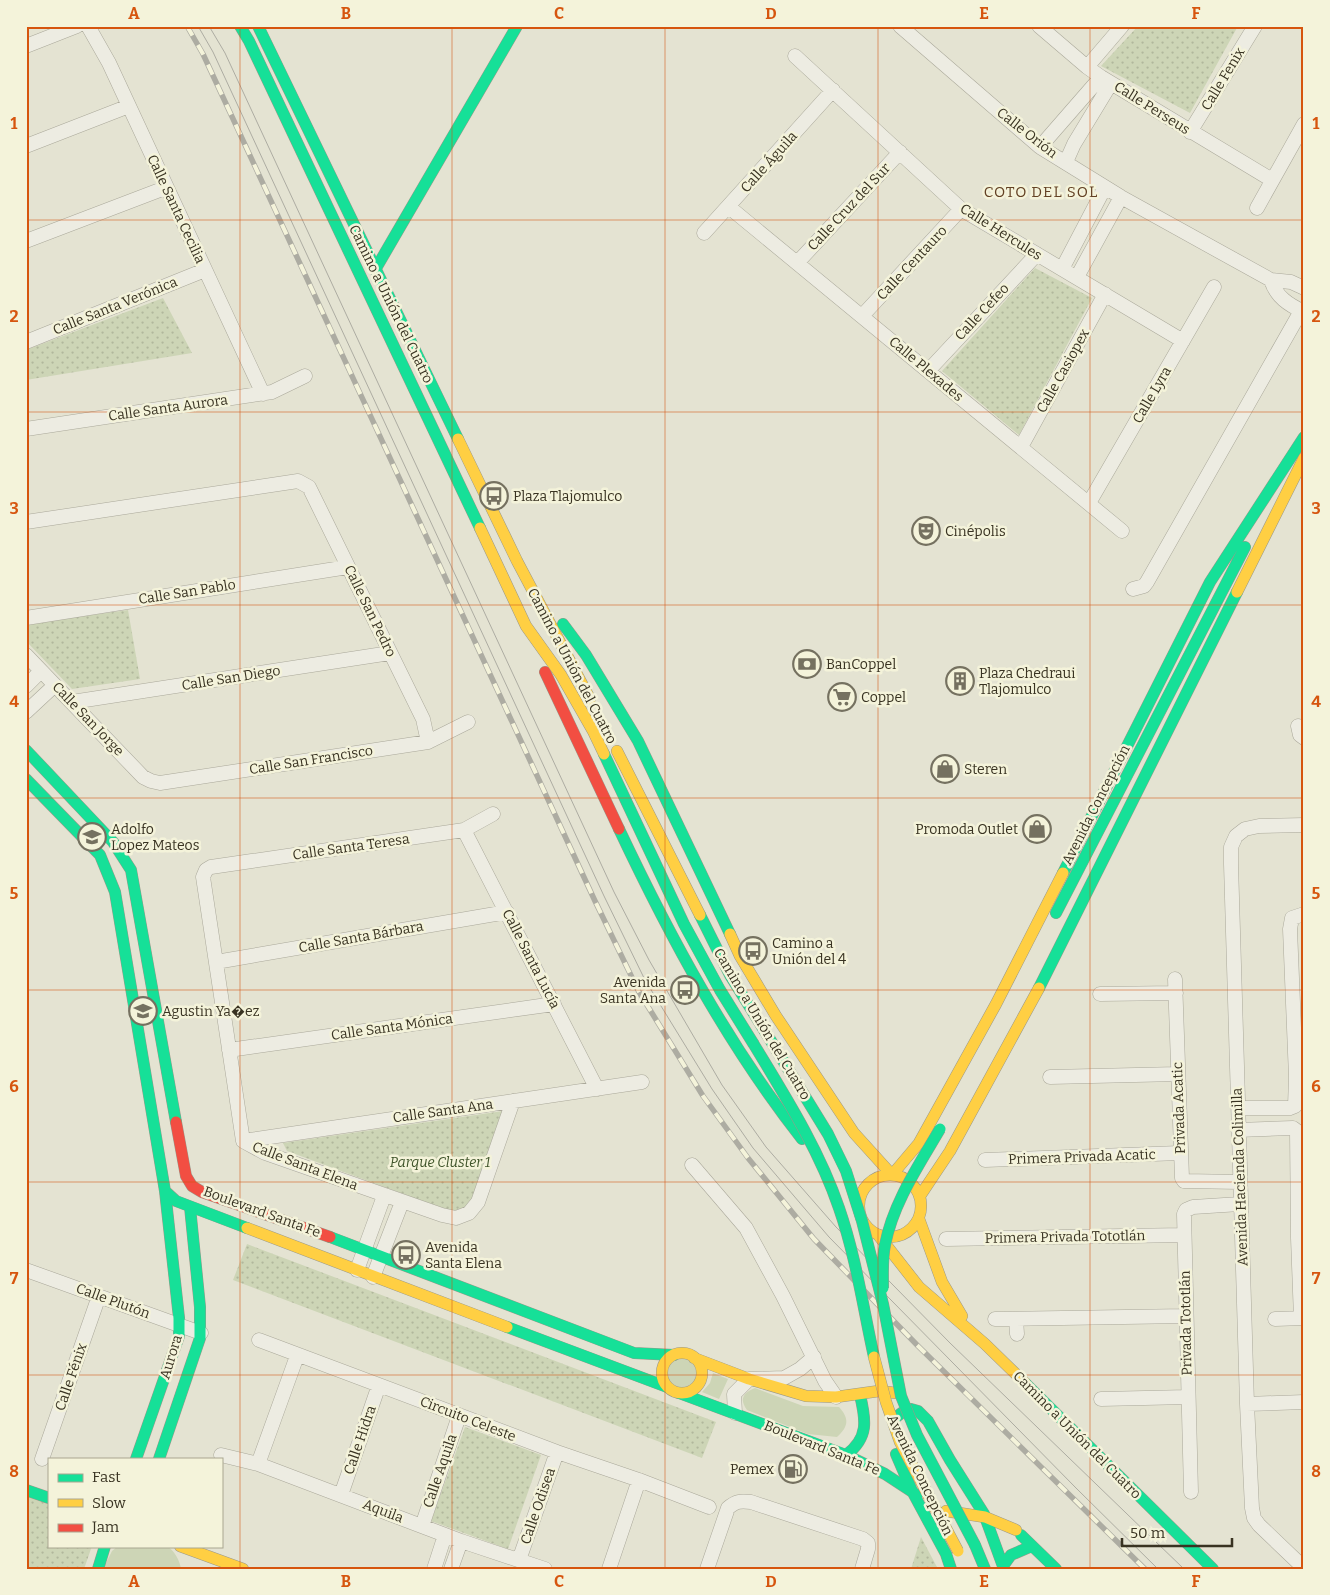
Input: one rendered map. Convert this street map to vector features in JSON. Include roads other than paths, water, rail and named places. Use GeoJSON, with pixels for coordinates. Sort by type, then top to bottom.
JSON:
{"type":"FeatureCollection","features":[{"type":"Feature","properties":{"kind":"main road","name":"Camino a Unión del Cuatro"},"geometry":{"type":"LineString","coordinates":[[240,26],[526,626],[561,675],[593,731],[684,924],[720,990],[786,1096],[816,1151],[847,1232],[860,1290]]}},
{"type":"Feature","properties":{"kind":"main road","name":"Camino a Unión del Cuatro"},"geometry":{"type":"LineString","coordinates":[[258,26],[517,561],[594,707]]}},
{"type":"Feature","properties":{"kind":"main road"},"geometry":{"type":"LineString","coordinates":[[375,270],[517,26]]}},
{"type":"Feature","properties":{"kind":"main road","name":"Avenida Concepción"},"geometry":{"type":"LineString","coordinates":[[1051,923],[1304,437]]}},
{"type":"Feature","properties":{"kind":"main road","name":"Avenida Concepción"},"geometry":{"type":"LineString","coordinates":[[892,1175],[919,1143],[996,1004],[1210,582],[1304,437]]}},
{"type":"Feature","properties":{"kind":"main road"},"geometry":{"type":"LineString","coordinates":[[920,1196],[950,1151],[1041,984],[1304,458]]}},
{"type":"Feature","properties":{"kind":"main road"},"geometry":{"type":"LineString","coordinates":[[517,561],[586,655],[638,741],[740,956],[771,1007],[854,1133],[892,1175]]}},
{"type":"Feature","properties":{"kind":"main road"},"geometry":{"type":"LineString","coordinates":[[526,626],[555,694],[636,864],[713,1010],[784,1116],[860,1216],[864,1224],[879,1236],[898,1237],[913,1228],[921,1212],[920,1196],[916,1188],[902,1177],[882,1176],[872,1181],[865,1188],[859,1206],[860,1216]]}},
{"type":"Feature","properties":{"kind":"main road","name":"Camino a Unión del Cuatro"},"geometry":{"type":"LineString","coordinates":[[612,741],[730,975],[828,1134],[846,1171],[862,1221],[882,1304]]}},
{"type":"Feature","properties":{"kind":"main road","name":"Boulevard Santa Fe"},"geometry":{"type":"LineString","coordinates":[[26,750],[113,842],[132,870],[186,1176],[192,1186],[202,1192],[364,1249],[634,1352],[674,1355]]}},
{"type":"Feature","properties":{"kind":"main road"},"geometry":{"type":"LineString","coordinates":[[26,779],[100,856],[107,867],[115,892],[165,1191]]}},
{"type":"Feature","properties":{"kind":"main road"},"geometry":{"type":"LineString","coordinates":[[882,1304],[883,1259],[887,1235],[903,1194],[1015,992]]}},
{"type":"Feature","properties":{"kind":"main road","name":"Boulevard Santa Fe"},"geometry":{"type":"LineString","coordinates":[[165,1191],[176,1201],[190,1207],[667,1387]]}},
{"type":"Feature","properties":{"kind":"main road","name":"Aurora"},"geometry":{"type":"LineString","coordinates":[[136,1458],[176,1346],[179,1325],[165,1191]]}},
{"type":"Feature","properties":{"kind":"main road","name":"Aurora"},"geometry":{"type":"LineString","coordinates":[[159,1458],[198,1348],[201,1333],[190,1207]]}},
{"type":"Feature","properties":{"kind":"main road","name":"Camino a Unión del Cuatro"},"geometry":{"type":"LineString","coordinates":[[918,1219],[951,1303],[985,1344]]}},
{"type":"Feature","properties":{"kind":"main road","name":"Camino a Unión del Cuatro"},"geometry":{"type":"LineString","coordinates":[[879,1236],[919,1287],[985,1344],[1213,1569]]}},
{"type":"Feature","properties":{"kind":"main road","name":"Avenida Concepción"},"geometry":{"type":"LineString","coordinates":[[860,1290],[883,1392],[894,1427],[960,1555]]}},
{"type":"Feature","properties":{"kind":"main road","name":"Avenida Concepción"},"geometry":{"type":"LineString","coordinates":[[882,1304],[901,1396],[917,1435],[975,1545],[985,1569]]}},
{"type":"Feature","properties":{"kind":"main road"},"geometry":{"type":"LineString","coordinates":[[694,1358],[701,1368],[700,1381],[692,1391],[673,1392],[664,1382],[662,1369],[669,1358],[674,1355],[685,1354],[749,1379],[806,1396],[836,1397],[879,1391],[896,1393],[911,1400],[927,1419],[954,1468],[971,1490],[985,1516],[1004,1567]]}},
{"type":"Feature","properties":{"kind":"main road","name":"Boulevard Santa Fe"},"geometry":{"type":"LineString","coordinates":[[679,1393],[846,1455],[885,1474],[930,1505],[951,1513],[972,1514],[992,1518],[1016,1530]]}},
{"type":"Feature","properties":{"kind":"main road"},"geometry":{"type":"LineString","coordinates":[[846,1455],[858,1445],[863,1433],[865,1412],[860,1395]]}},
{"type":"Feature","properties":{"kind":"main road"},"geometry":{"type":"LineString","coordinates":[[920,1411],[910,1409],[899,1412],[894,1419],[890,1432],[892,1447],[912,1491],[946,1554],[951,1569]]}},
{"type":"Feature","properties":{"kind":"main road"},"geometry":{"type":"LineString","coordinates":[[26,1490],[48,1498]]}},
{"type":"Feature","properties":{"kind":"main road","name":"Boulevard Santa Fe"},"geometry":{"type":"LineString","coordinates":[[971,1490],[1056,1569]]}},
{"type":"Feature","properties":{"kind":"main road"},"geometry":{"type":"LineString","coordinates":[[1004,1567],[1011,1555],[1032,1546]]}},
{"type":"Feature","properties":{"kind":"main road"},"geometry":{"type":"LineString","coordinates":[[98,1569],[104,1548]]}},
{"type":"Feature","properties":{"kind":"main road"},"geometry":{"type":"LineString","coordinates":[[184,1548],[193,1561]]}},
{"type":"Feature","properties":{"kind":"main road"},"geometry":{"type":"LineString","coordinates":[[186,1548],[243,1569]]}},
{"type":"Feature","properties":{"kind":"street"},"geometry":{"type":"LineString","coordinates":[[26,46],[77,26]]}},
{"type":"Feature","properties":{"kind":"street","name":"Calle Santa Cecilia"},"geometry":{"type":"LineString","coordinates":[[88,26],[129,106],[263,394]]}},
{"type":"Feature","properties":{"kind":"street","name":"Calle Orión"},"geometry":{"type":"LineString","coordinates":[[900,26],[1040,147],[1105,188],[1271,280],[1291,282],[1304,288]]}},
{"type":"Feature","properties":{"kind":"street","name":"Calle Perseus"},"geometry":{"type":"LineString","coordinates":[[1039,26],[1087,67],[1106,80],[1272,180]]}},
{"type":"Feature","properties":{"kind":"street"},"geometry":{"type":"LineString","coordinates":[[1087,67],[1122,26]]}},
{"type":"Feature","properties":{"kind":"street","name":"Calle Fenix"},"geometry":{"type":"LineString","coordinates":[[1190,132],[1254,26]]}},
{"type":"Feature","properties":{"kind":"street","name":"Calle Hercules"},"geometry":{"type":"LineString","coordinates":[[796,56],[961,209],[1183,341]]}},
{"type":"Feature","properties":{"kind":"street"},"geometry":{"type":"LineString","coordinates":[[1040,147],[1106,80]]}},
{"type":"Feature","properties":{"kind":"street"},"geometry":{"type":"LineString","coordinates":[[1066,162],[1106,80]]}},
{"type":"Feature","properties":{"kind":"street","name":"Calle Águila"},"geometry":{"type":"LineString","coordinates":[[704,233],[833,90]]}},
{"type":"Feature","properties":{"kind":"street"},"geometry":{"type":"LineString","coordinates":[[26,146],[129,106]]}},
{"type":"Feature","properties":{"kind":"street"},"geometry":{"type":"LineString","coordinates":[[1257,208],[1304,124]]}},
{"type":"Feature","properties":{"kind":"street","name":"Calle Cruz del Sur"},"geometry":{"type":"LineString","coordinates":[[797,263],[900,152]]}},
{"type":"Feature","properties":{"kind":"street"},"geometry":{"type":"LineString","coordinates":[[26,241],[166,188]]}},
{"type":"Feature","properties":{"kind":"street"},"geometry":{"type":"LineString","coordinates":[[1062,269],[1105,188]]}},
{"type":"Feature","properties":{"kind":"street"},"geometry":{"type":"LineString","coordinates":[[1076,277],[1121,197]]}},
{"type":"Feature","properties":{"kind":"street","name":"Calle Plexades"},"geometry":{"type":"LineString","coordinates":[[729,206],[1122,532]]}},
{"type":"Feature","properties":{"kind":"street","name":"Calle Centauro"},"geometry":{"type":"LineString","coordinates":[[862,316],[961,209]]}},
{"type":"Feature","properties":{"kind":"street","name":"Calle Cefeo"},"geometry":{"type":"LineString","coordinates":[[928,370],[1037,254]]}},
{"type":"Feature","properties":{"kind":"street","name":"Calle Santa Verónica"},"geometry":{"type":"LineString","coordinates":[[26,342],[205,270]]}},
{"type":"Feature","properties":{"kind":"street","name":"Calle Orión"},"geometry":{"type":"LineString","coordinates":[[1271,280],[1274,289],[1282,299],[1302,312]]}},
{"type":"Feature","properties":{"kind":"street","name":"Calle Lyra"},"geometry":{"type":"LineString","coordinates":[[1089,504],[1214,286]]}},
{"type":"Feature","properties":{"kind":"street","name":"Calle Casiopex"},"geometry":{"type":"LineString","coordinates":[[1021,447],[1105,294]]}},
{"type":"Feature","properties":{"kind":"street"},"geometry":{"type":"LineString","coordinates":[[1133,589],[1144,586],[1147,582],[1302,312]]}},
{"type":"Feature","properties":{"kind":"street","name":"Calle Santa Aurora"},"geometry":{"type":"LineString","coordinates":[[26,429],[263,394],[272,392],[305,376]]}},
{"type":"Feature","properties":{"kind":"street","name":"Calle San Pedro"},"geometry":{"type":"LineString","coordinates":[[26,522],[298,482],[304,484],[309,487],[423,719],[428,742]]}},
{"type":"Feature","properties":{"kind":"street","name":"Calle San Pablo"},"geometry":{"type":"LineString","coordinates":[[26,618],[348,567]]}},
{"type":"Feature","properties":{"kind":"street","name":"Calle San Diego"},"geometry":{"type":"LineString","coordinates":[[72,702],[390,653]]}},
{"type":"Feature","properties":{"kind":"street","name":"Calle San Jorge"},"geometry":{"type":"LineString","coordinates":[[26,655],[143,777],[151,782]]}},
{"type":"Feature","properties":{"kind":"street"},"geometry":{"type":"LineString","coordinates":[[26,686],[41,671]]}},
{"type":"Feature","properties":{"kind":"street"},"geometry":{"type":"LineString","coordinates":[[26,712],[55,685]]}},
{"type":"Feature","properties":{"kind":"street","name":"Calle San Francisco"},"geometry":{"type":"LineString","coordinates":[[151,782],[160,783],[428,742],[468,722]]}},
{"type":"Feature","properties":{"kind":"street","name":"Calle Santa Teresa"},"geometry":{"type":"LineString","coordinates":[[206,870],[211,867],[464,830],[493,814]]}},
{"type":"Feature","properties":{"kind":"street","name":"Avenida Hacienda Colimilla"},"geometry":{"type":"LineString","coordinates":[[1304,825],[1259,826],[1245,829],[1236,836],[1231,847],[1246,1404],[1251,1498],[1254,1518],[1259,1525],[1304,1568]]}},
{"type":"Feature","properties":{"kind":"street","name":"Calle Santa Lucía"},"geometry":{"type":"LineString","coordinates":[[464,830],[598,1089]]}},
{"type":"Feature","properties":{"kind":"street","name":"Calle Santa Elena"},"geometry":{"type":"LineString","coordinates":[[206,870],[203,877],[243,1141],[265,1153],[384,1196],[456,1218],[469,1213],[478,1202],[513,1101]]}},
{"type":"Feature","properties":{"kind":"street","name":"Calle Santa Bárbara"},"geometry":{"type":"LineString","coordinates":[[216,962],[507,912]]}},
{"type":"Feature","properties":{"kind":"street"},"geometry":{"type":"LineString","coordinates":[[1238,1108],[1293,1107],[1296,1102],[1300,1077],[1298,992],[1290,929],[1298,916]]}},
{"type":"Feature","properties":{"kind":"street","name":"Privada Acatic"},"geometry":{"type":"LineString","coordinates":[[1100,994],[1176,986],[1182,1178],[1184,1181],[1240,1182]]}},
{"type":"Feature","properties":{"kind":"street","name":"Calle Santa Mónica"},"geometry":{"type":"LineString","coordinates":[[229,1050],[554,1004]]}},
{"type":"Feature","properties":{"kind":"street"},"geometry":{"type":"LineString","coordinates":[[1050,1076],[1178,1074]]}},
{"type":"Feature","properties":{"kind":"street","name":"Calle Santa Ana"},"geometry":{"type":"LineString","coordinates":[[243,1141],[642,1082]]}},
{"type":"Feature","properties":{"kind":"street"},"geometry":{"type":"LineString","coordinates":[[1238,1130],[1295,1128],[1297,1134],[1301,1159],[1302,1318],[1275,1318]]}},
{"type":"Feature","properties":{"kind":"street","name":"Primera Privada Acatic"},"geometry":{"type":"LineString","coordinates":[[985,1160],[1180,1153]]}},
{"type":"Feature","properties":{"kind":"street"},"geometry":{"type":"LineString","coordinates":[[692,1165],[746,1228],[825,1380],[836,1397]]}},
{"type":"Feature","properties":{"kind":"street"},"geometry":{"type":"LineString","coordinates":[[357,1270],[384,1196]]}},
{"type":"Feature","properties":{"kind":"street"},"geometry":{"type":"LineString","coordinates":[[374,1277],[402,1202]]}},
{"type":"Feature","properties":{"kind":"street","name":"Privada Tototlán"},"geometry":{"type":"LineString","coordinates":[[1190,1492],[1184,1214],[1189,1208],[1240,1204]]}},
{"type":"Feature","properties":{"kind":"street","name":"Primera Privada Tototlán"},"geometry":{"type":"LineString","coordinates":[[946,1240],[1184,1235]]}},
{"type":"Feature","properties":{"kind":"street","name":"Calle Plutón"},"geometry":{"type":"LineString","coordinates":[[26,1270],[201,1333]]}},
{"type":"Feature","properties":{"kind":"street","name":"Calle Fénix"},"geometry":{"type":"LineString","coordinates":[[42,1459],[99,1296]]}},
{"type":"Feature","properties":{"kind":"street"},"geometry":{"type":"LineString","coordinates":[[995,1319],[1186,1316]]}},
{"type":"Feature","properties":{"kind":"street"},"geometry":{"type":"LineString","coordinates":[[1016,1319],[1017,1334]]}},
{"type":"Feature","properties":{"kind":"street","name":"Circuito Celeste"},"geometry":{"type":"LineString","coordinates":[[259,1340],[459,1416],[710,1507]]}},
{"type":"Feature","properties":{"kind":"street"},"geometry":{"type":"LineString","coordinates":[[258,1464],[297,1356]]}},
{"type":"Feature","properties":{"kind":"street"},"geometry":{"type":"LineString","coordinates":[[736,1413],[734,1394],[749,1379],[784,1378],[800,1369],[814,1356]]}},
{"type":"Feature","properties":{"kind":"street","name":"Calle Hidra"},"geometry":{"type":"LineString","coordinates":[[341,1495],[379,1385]]}},
{"type":"Feature","properties":{"kind":"street"},"geometry":{"type":"LineString","coordinates":[[1101,1399],[1188,1397]]}},
{"type":"Feature","properties":{"kind":"street"},"geometry":{"type":"LineString","coordinates":[[1246,1404],[1304,1402]]}},
{"type":"Feature","properties":{"kind":"street","name":"Calle Aquila"},"geometry":{"type":"LineString","coordinates":[[422,1526],[459,1416]]}},
{"type":"Feature","properties":{"kind":"street","name":"Calle Odisea"},"geometry":{"type":"LineString","coordinates":[[519,1560],[557,1452]]}},
{"type":"Feature","properties":{"kind":"street","name":"Aquila"},"geometry":{"type":"LineString","coordinates":[[221,1455],[258,1464],[461,1541],[545,1569]]}},
{"type":"Feature","properties":{"kind":"street"},"geometry":{"type":"LineString","coordinates":[[609,1569],[639,1480]]}},
{"type":"Feature","properties":{"kind":"street"},"geometry":{"type":"LineString","coordinates":[[707,1569],[728,1508],[735,1502],[741,1501],[751,1502],[863,1539],[868,1543],[868,1549],[862,1569]]}},
{"type":"Feature","properties":{"kind":"street"},"geometry":{"type":"LineString","coordinates":[[434,1569],[445,1535]]}},
{"type":"Feature","properties":{"kind":"street"},"geometry":{"type":"LineString","coordinates":[[451,1569],[461,1541]]}},
{"type":"Feature","properties":{"kind":"tram line"},"geometry":{"type":"LineString","coordinates":[[198,26],[213,52],[604,896],[645,980],[712,1089],[753,1148],[829,1237],[1158,1569]]}},
{"type":"Feature","properties":{"kind":"tram line"},"geometry":{"type":"LineString","coordinates":[[209,26],[225,53],[614,892],[649,960],[722,1085],[766,1147],[836,1227],[950,1343],[1184,1569]]}},
{"type":"Feature","properties":{"kind":"railway"},"geometry":{"type":"LineString","coordinates":[[187,26],[203,54],[595,901],[639,992],[703,1096],[748,1158],[814,1239],[918,1346],[1145,1569]]}},
{"type":"Feature","properties":{"kind":"place","name":"Plaza Tlajomulco"},"geometry":{"type":"Point","coordinates":[494,496]}},
{"type":"Feature","properties":{"kind":"place","name":"Cinépolis"},"geometry":{"type":"Point","coordinates":[926,531]}},
{"type":"Feature","properties":{"kind":"place","name":"BanCoppel"},"geometry":{"type":"Point","coordinates":[807,664]}},
{"type":"Feature","properties":{"kind":"place","name":"Plaza Chedraui Tlajomulco"},"geometry":{"type":"Point","coordinates":[960,681]}},
{"type":"Feature","properties":{"kind":"place","name":"Coppel"},"geometry":{"type":"Point","coordinates":[842,697]}},
{"type":"Feature","properties":{"kind":"place","name":"Steren"},"geometry":{"type":"Point","coordinates":[945,769]}},
{"type":"Feature","properties":{"kind":"place","name":"Promoda Outlet"},"geometry":{"type":"Point","coordinates":[1037,829]}},
{"type":"Feature","properties":{"kind":"place","name":"Adolfo Lopez Mateos"},"geometry":{"type":"Point","coordinates":[92,837]}},
{"type":"Feature","properties":{"kind":"place","name":"Camino a Unión del 4"},"geometry":{"type":"Point","coordinates":[753,951]}},
{"type":"Feature","properties":{"kind":"place","name":"Avenida Santa Ana"},"geometry":{"type":"Point","coordinates":[685,990]}},
{"type":"Feature","properties":{"kind":"place","name":"Agustin Ya�ez"},"geometry":{"type":"Point","coordinates":[143,1011]}},
{"type":"Feature","properties":{"kind":"place","name":"Avenida Santa Elena"},"geometry":{"type":"Point","coordinates":[406,1255]}},
{"type":"Feature","properties":{"kind":"place","name":"Pemex"},"geometry":{"type":"Point","coordinates":[793,1469]}},
{"type":"Feature","properties":{"kind":"district","name":"COTO DEL SOL"},"geometry":{"type":"Point","coordinates":[1041,192]}},
{"type":"Feature","properties":{"kind":"park label","name":"Parque Cluster 1"},"geometry":{"type":"Point","coordinates":[440,1162]}}]}
